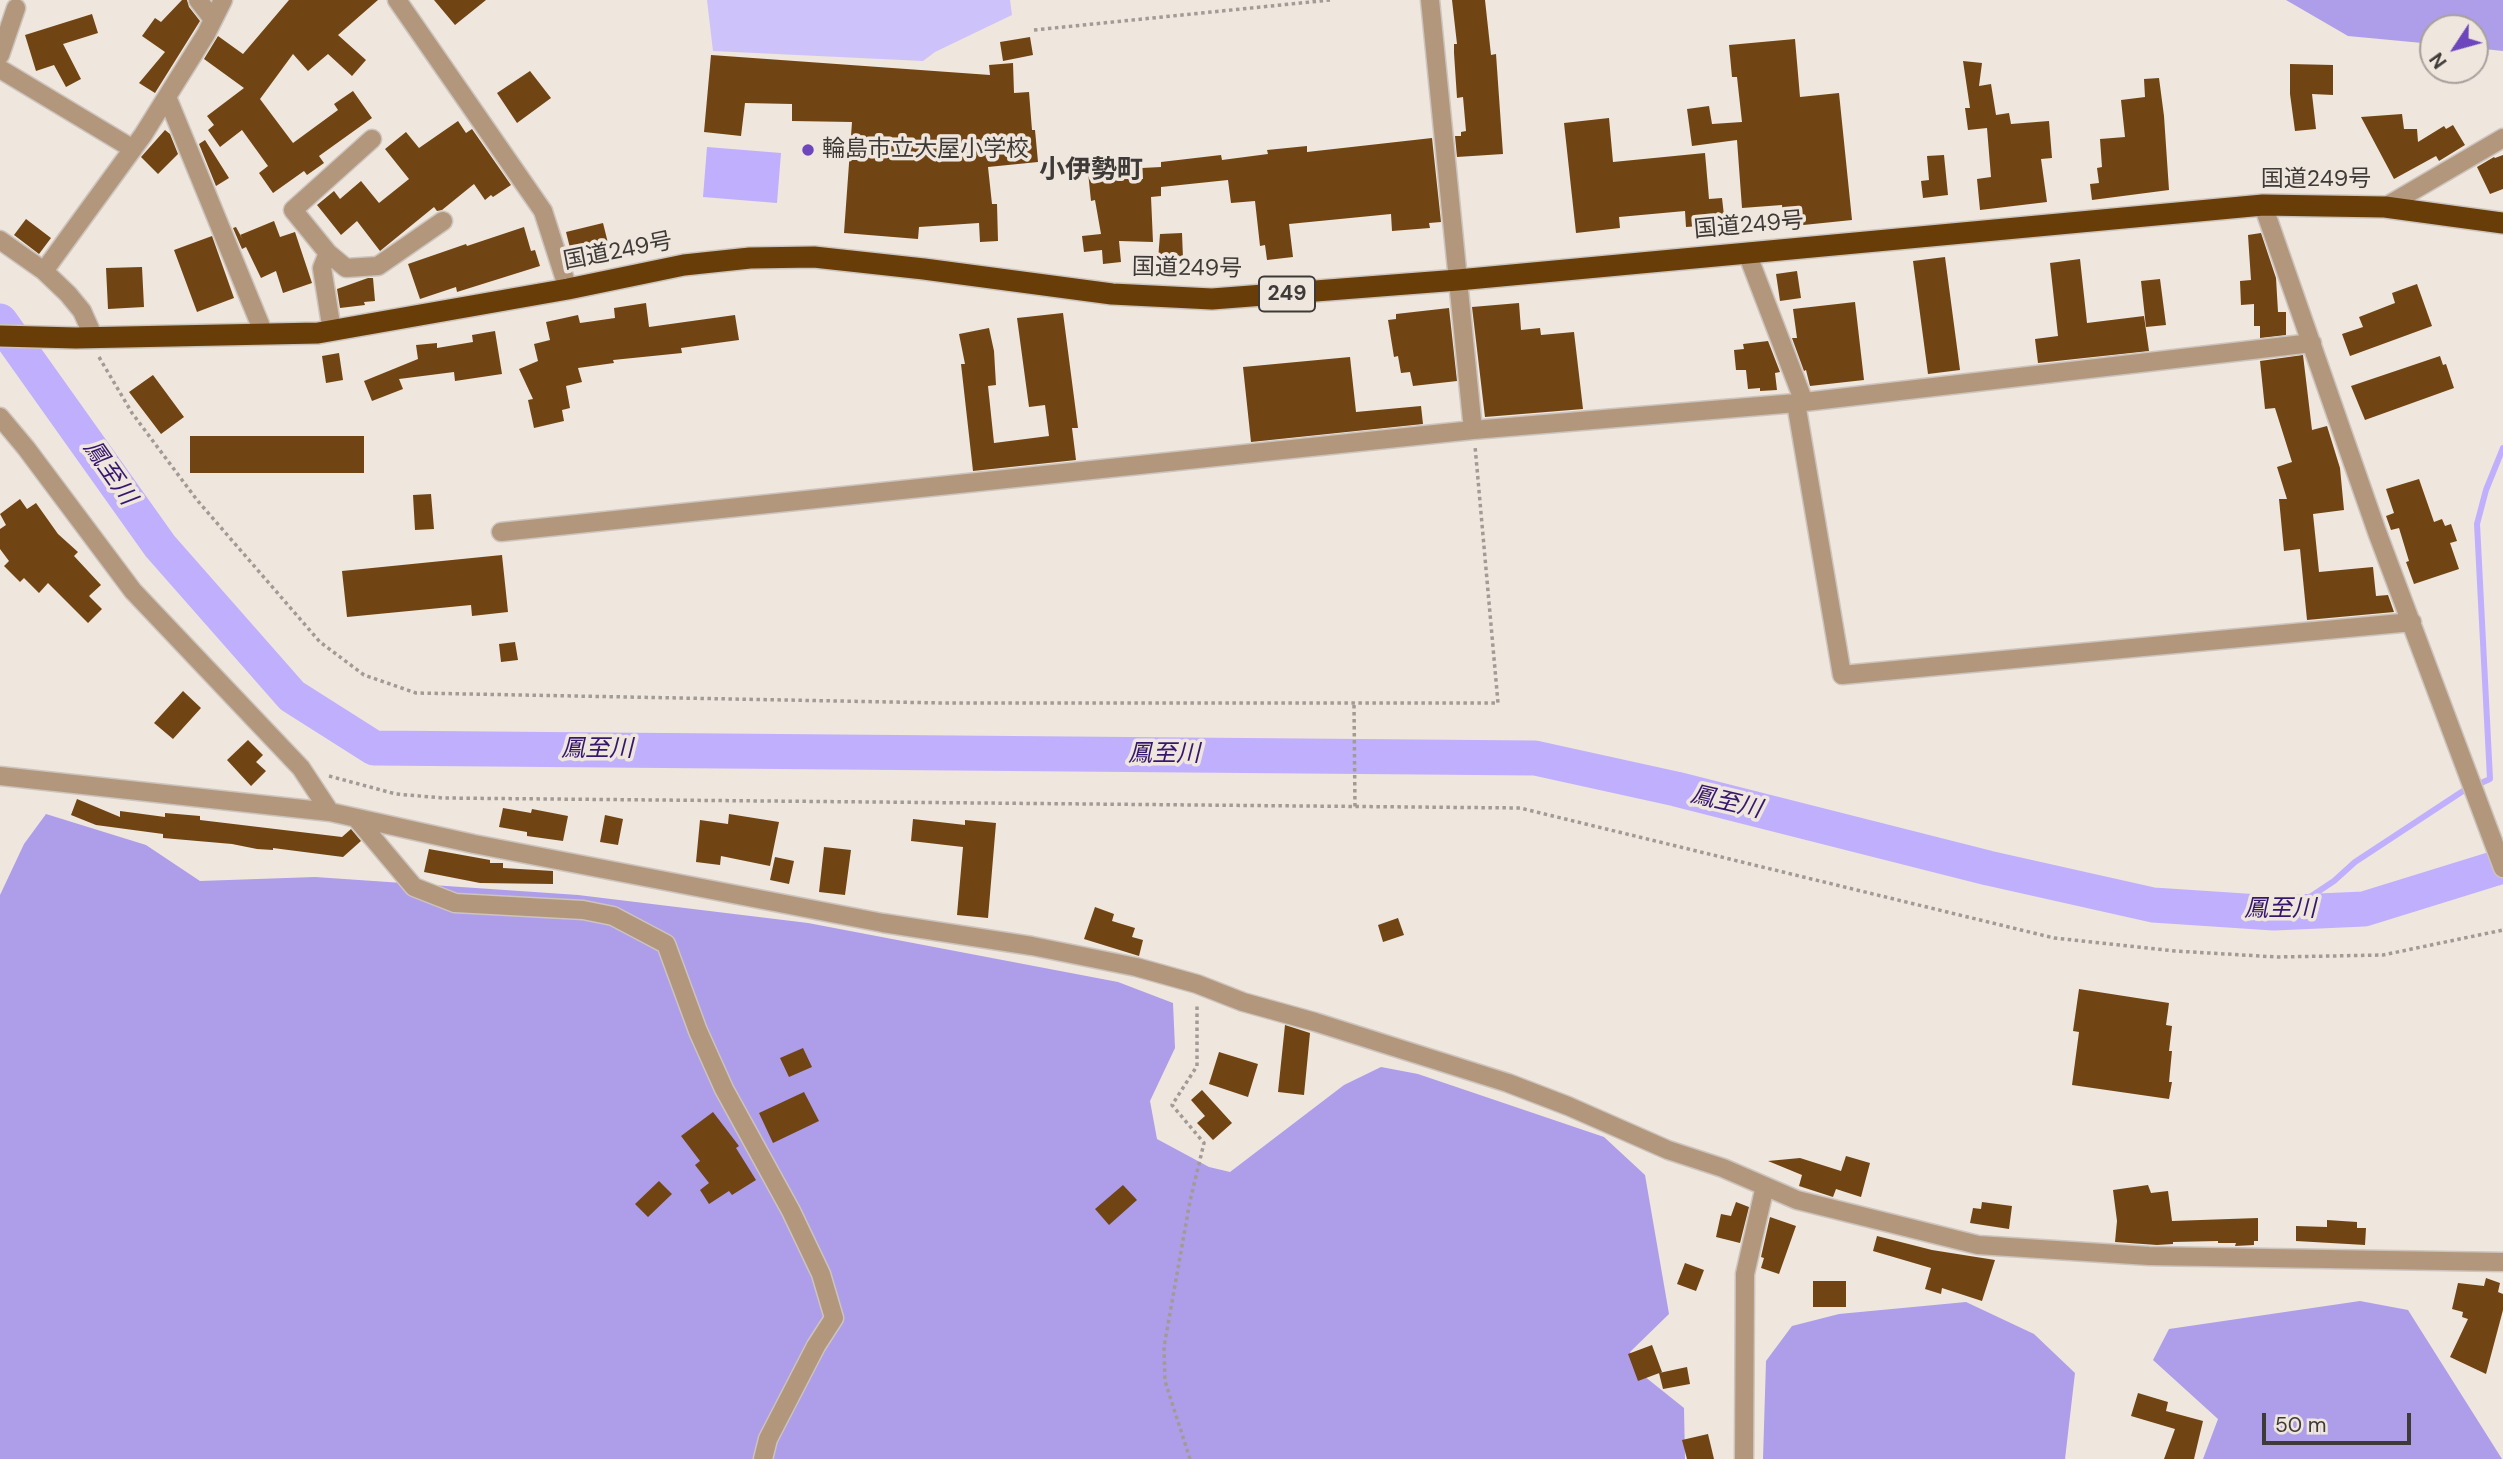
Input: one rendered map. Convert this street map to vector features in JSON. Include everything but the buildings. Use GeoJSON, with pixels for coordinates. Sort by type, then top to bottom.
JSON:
{"type":"FeatureCollection","features":[{"type":"Feature","properties":{"kind":"highway","name":"国道249号"},"geometry":{"type":"LineString","coordinates":[[0,336],[85,338],[332,331],[568,289],[684,265],[750,258],[802,257],[924,269],[1112,294],[1212,299],[1458,280],[2263,205],[2385,207],[2503,222]]}},
{"type":"Feature","properties":{"kind":"street"},"geometry":{"type":"LineString","coordinates":[[198,0],[212,18]]}},
{"type":"Feature","properties":{"kind":"street"},"geometry":{"type":"LineString","coordinates":[[44,271],[133,149],[206,34],[222,0]]}},
{"type":"Feature","properties":{"kind":"street"},"geometry":{"type":"LineString","coordinates":[[397,0],[543,211],[568,289]]}},
{"type":"Feature","properties":{"kind":"street"},"geometry":{"type":"LineString","coordinates":[[1430,0],[1473,430]]}},
{"type":"Feature","properties":{"kind":"street"},"geometry":{"type":"LineString","coordinates":[[0,55],[16,8]]}},
{"type":"Feature","properties":{"kind":"street"},"geometry":{"type":"LineString","coordinates":[[0,69],[133,149]]}},
{"type":"Feature","properties":{"kind":"street"},"geometry":{"type":"LineString","coordinates":[[167,97],[264,334]]}},
{"type":"Feature","properties":{"kind":"street"},"geometry":{"type":"LineString","coordinates":[[2385,207],[2503,138]]}},
{"type":"Feature","properties":{"kind":"street"},"geometry":{"type":"LineString","coordinates":[[372,139],[293,209],[328,253],[346,268],[377,266],[443,221]]}},
{"type":"Feature","properties":{"kind":"street"},"geometry":{"type":"LineString","coordinates":[[2263,205],[2377,532],[2503,868]]}},
{"type":"Feature","properties":{"kind":"street"},"geometry":{"type":"LineString","coordinates":[[0,240],[44,271],[68,294],[82,312],[85,338]]}},
{"type":"Feature","properties":{"kind":"street"},"geometry":{"type":"LineString","coordinates":[[328,253],[322,268],[332,331]]}},
{"type":"Feature","properties":{"kind":"street"},"geometry":{"type":"LineString","coordinates":[[1747,253],[1800,402],[1842,675],[2412,622]]}},
{"type":"Feature","properties":{"kind":"street"},"geometry":{"type":"LineString","coordinates":[[501,531],[1473,430],[1800,402],[2312,343]]}},
{"type":"Feature","properties":{"kind":"street"},"geometry":{"type":"LineString","coordinates":[[0,417],[133,591],[300,768],[330,812]]}},
{"type":"Feature","properties":{"kind":"street"},"geometry":{"type":"LineString","coordinates":[[0,776],[330,812],[474,844],[883,923],[1031,946],[1136,967],[1508,1083],[1568,1105],[1668,1150],[1723,1168],[1797,1200],[1978,1245],[2149,1256],[2503,1262]]}},
{"type":"Feature","properties":{"kind":"street"},"geometry":{"type":"LineString","coordinates":[[356,818],[414,887],[455,903],[583,910],[613,916],[666,944],[698,1031],[724,1089],[792,1211],[821,1274],[834,1318],[816,1346],[768,1439],[763,1459]]}},
{"type":"Feature","properties":{"kind":"street"},"geometry":{"type":"LineString","coordinates":[[1744,1459],[1745,1274],[1765,1186]]}},
{"type":"Feature","properties":{"kind":"path"},"geometry":{"type":"LineString","coordinates":[[1034,30],[1330,0]]}},
{"type":"Feature","properties":{"kind":"path"},"geometry":{"type":"LineString","coordinates":[[85,338],[140,424],[197,500],[320,642],[365,676],[416,693],[943,703],[1498,703],[1473,430]]}},
{"type":"Feature","properties":{"kind":"path"},"geometry":{"type":"LineString","coordinates":[[1354,705],[1355,807]]}},
{"type":"Feature","properties":{"kind":"path"},"geometry":{"type":"LineString","coordinates":[[300,768],[396,794],[443,798],[1520,807],[2054,938],[2175,951],[2304,957],[2383,955],[2503,930]]}},
{"type":"Feature","properties":{"kind":"path"},"geometry":{"type":"LineString","coordinates":[[1190,1459],[1166,1381],[1164,1347],[1190,1201],[1204,1143],[1172,1105],[1197,1066],[1197,984]]}},
{"type":"Feature","properties":{"kind":"shaded area"},"geometry":{"type":"Polygon","coordinates":[[[707,0],[1010,0],[1012,15],[935,52],[923,61],[713,51],[707,0]]]}},
{"type":"Feature","properties":{"kind":"shaded area"},"geometry":{"type":"Polygon","coordinates":[[[2286,0],[2503,0],[2503,51],[2489,50],[2489,14],[2419,14],[2419,43],[2348,36],[2286,0]]]}},
{"type":"Feature","properties":{"kind":"shaded area"},"geometry":{"type":"Polygon","coordinates":[[[707,147],[781,153],[777,203],[703,197],[707,147]]]}},
{"type":"Feature","properties":{"kind":"shaded area"},"geometry":{"type":"Polygon","coordinates":[[[46,814],[146,845],[200,881],[315,877],[578,895],[808,923],[1118,982],[1173,1003],[1175,1048],[1150,1101],[1157,1139],[1209,1167],[1230,1172],[1344,1085],[1381,1067],[1418,1074],[1604,1137],[1645,1175],[1669,1314],[1630,1352],[1639,1372],[1684,1408],[1685,1459],[0,1459],[0,895],[24,844],[46,814]]]}},
{"type":"Feature","properties":{"kind":"shaded area"},"geometry":{"type":"Polygon","coordinates":[[[2360,1301],[2408,1310],[2502,1459],[2203,1459],[2218,1419],[2153,1360],[2169,1329],[2360,1301]]]}},
{"type":"Feature","properties":{"kind":"shaded area"},"geometry":{"type":"Polygon","coordinates":[[[1966,1302],[2034,1334],[2075,1373],[2065,1459],[1763,1459],[1766,1361],[1792,1326],[1839,1314],[1966,1302]]]}},
{"type":"Feature","properties":{"kind":"waterway","name":"鳳至川"},"geometry":{"type":"LineString","coordinates":[[0,321],[160,546],[292,696],[374,748],[1535,758],[1676,789],[1988,868],[2153,905],[2274,913],[2364,909],[2503,866]]}},
{"type":"Feature","properties":{"kind":"waterway"},"geometry":{"type":"LineString","coordinates":[[2286,913],[2334,881],[2355,862],[2463,791],[2490,779],[2477,524],[2486,490],[2503,448]]}},
{"type":"Feature","properties":{"kind":"place","name":"輪島市立大屋小学校"},"geometry":{"type":"Point","coordinates":[808,150]}},
{"type":"Feature","properties":{"kind":"district","name":"小伊勢町"},"geometry":{"type":"Point","coordinates":[1091,171]}}]}
